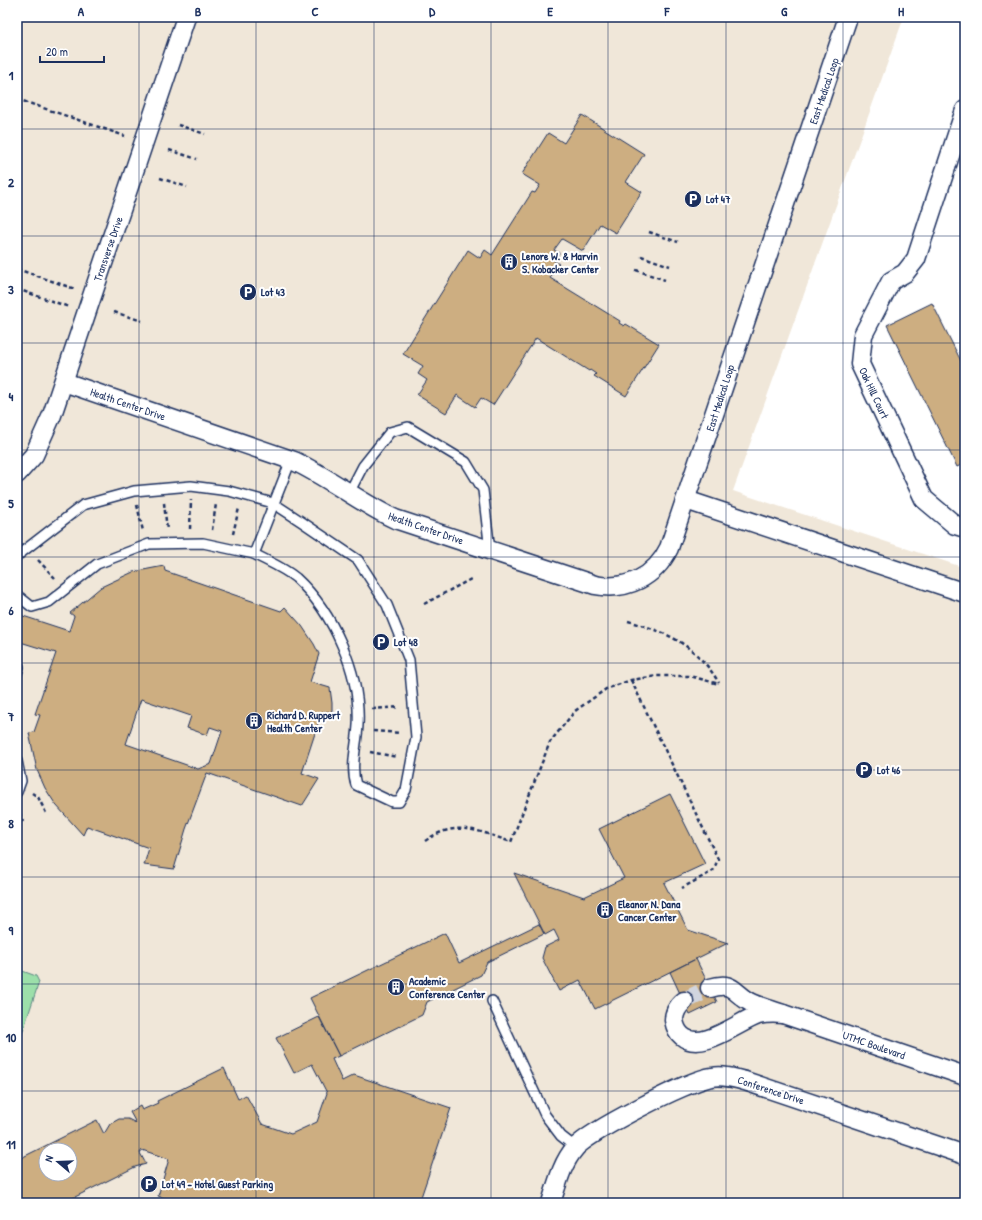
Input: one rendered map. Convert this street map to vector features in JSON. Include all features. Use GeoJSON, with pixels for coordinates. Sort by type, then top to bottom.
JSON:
{"type":"FeatureCollection","features":[{"type":"Feature","properties":{"kind":"street","name":"Transverse Drive"},"geometry":{"type":"LineString","coordinates":[[17,474],[28,463],[39,447],[52,415],[186,17]]}},
{"type":"Feature","properties":{"kind":"street","name":"East Medical Loop"},"geometry":{"type":"LineString","coordinates":[[686,500],[848,17]]}},
{"type":"Feature","properties":{"kind":"street","name":"Oak Hill Court"},"geometry":{"type":"LineString","coordinates":[[965,110],[916,259],[905,273],[891,282],[863,334],[860,364],[924,499],[955,525],[965,528]]}},
{"type":"Feature","properties":{"kind":"street","name":"Health Center Drive"},"geometry":{"type":"LineString","coordinates":[[64,382],[291,460],[326,478],[395,519],[595,585],[617,587],[629,584],[649,574],[663,559],[669,548],[686,500]]}},
{"type":"Feature","properties":{"kind":"street"},"geometry":{"type":"LineString","coordinates":[[686,500],[965,593]]}},
{"type":"Feature","properties":{"kind":"street","name":"UTMC Boulevard"},"geometry":{"type":"LineString","coordinates":[[710,988],[720,985],[735,989],[740,995],[749,1001],[783,1014],[965,1076]]}},
{"type":"Feature","properties":{"kind":"street","name":"UTMC Boulevard"},"geometry":{"type":"LineString","coordinates":[[684,1001],[676,1012],[675,1025],[681,1036],[691,1042],[704,1041],[759,1015],[773,1013],[783,1014]]}},
{"type":"Feature","properties":{"kind":"street","name":"Conference Drive"},"geometry":{"type":"LineString","coordinates":[[551,1203],[565,1162],[575,1147],[600,1129],[691,1084],[712,1077],[745,1080],[965,1155]]}},
{"type":"Feature","properties":{"kind":"lane"},"geometry":{"type":"LineString","coordinates":[[349,492],[364,466],[390,432],[408,427],[466,462],[483,490],[490,550]]}},
{"type":"Feature","properties":{"kind":"lane"},"geometry":{"type":"LineString","coordinates":[[254,554],[291,460]]}},
{"type":"Feature","properties":{"kind":"lane"},"geometry":{"type":"LineString","coordinates":[[17,556],[83,505],[134,491],[191,486],[229,491],[274,504],[358,560],[387,604],[409,660],[416,735],[406,790],[399,802],[392,802],[356,785],[354,772],[359,724],[354,679],[341,642],[319,604],[295,577],[254,554],[203,543],[149,544],[97,564],[49,602],[32,607],[17,595]]}},
{"type":"Feature","properties":{"kind":"lane"},"geometry":{"type":"LineString","coordinates":[[17,662],[19,667],[17,673]]}},
{"type":"Feature","properties":{"kind":"lane"},"geometry":{"type":"LineString","coordinates":[[17,761],[21,781],[17,792]]}},
{"type":"Feature","properties":{"kind":"lane"},"geometry":{"type":"LineString","coordinates":[[492,1001],[545,1115],[561,1136],[575,1147]]}},
{"type":"Feature","properties":{"kind":"path"},"geometry":{"type":"LineString","coordinates":[[17,99],[126,136]]}},
{"type":"Feature","properties":{"kind":"path"},"geometry":{"type":"LineString","coordinates":[[178,125],[205,134]]}},
{"type":"Feature","properties":{"kind":"path"},"geometry":{"type":"LineString","coordinates":[[169,150],[197,160]]}},
{"type":"Feature","properties":{"kind":"path"},"geometry":{"type":"LineString","coordinates":[[160,178],[187,187]]}},
{"type":"Feature","properties":{"kind":"path"},"geometry":{"type":"LineString","coordinates":[[649,232],[678,242]]}},
{"type":"Feature","properties":{"kind":"path"},"geometry":{"type":"LineString","coordinates":[[641,256],[670,266]]}},
{"type":"Feature","properties":{"kind":"path"},"geometry":{"type":"LineString","coordinates":[[17,269],[79,290]]}},
{"type":"Feature","properties":{"kind":"path"},"geometry":{"type":"LineString","coordinates":[[636,270],[665,280]]}},
{"type":"Feature","properties":{"kind":"path"},"geometry":{"type":"LineString","coordinates":[[17,289],[73,308]]}},
{"type":"Feature","properties":{"kind":"path"},"geometry":{"type":"LineString","coordinates":[[114,312],[142,321]]}},
{"type":"Feature","properties":{"kind":"path"},"geometry":{"type":"LineString","coordinates":[[163,496],[167,529]]}},
{"type":"Feature","properties":{"kind":"path"},"geometry":{"type":"LineString","coordinates":[[190,529],[191,496]]}},
{"type":"Feature","properties":{"kind":"path"},"geometry":{"type":"LineString","coordinates":[[212,531],[217,498]]}},
{"type":"Feature","properties":{"kind":"path"},"geometry":{"type":"LineString","coordinates":[[136,500],[143,533]]}},
{"type":"Feature","properties":{"kind":"path"},"geometry":{"type":"LineString","coordinates":[[233,535],[240,502]]}},
{"type":"Feature","properties":{"kind":"path"},"geometry":{"type":"LineString","coordinates":[[33,555],[56,579]]}},
{"type":"Feature","properties":{"kind":"path"},"geometry":{"type":"LineString","coordinates":[[424,604],[471,579]]}},
{"type":"Feature","properties":{"kind":"path"},"geometry":{"type":"LineString","coordinates":[[426,841],[434,834],[455,828],[476,830],[511,842],[550,742],[575,711],[606,689],[631,680],[657,676],[690,676],[719,684],[712,671],[683,642],[667,633],[628,620]]}},
{"type":"Feature","properties":{"kind":"path"},"geometry":{"type":"LineString","coordinates":[[631,680],[718,859],[713,871],[682,888]]}},
{"type":"Feature","properties":{"kind":"path"},"geometry":{"type":"LineString","coordinates":[[371,709],[405,707]]}},
{"type":"Feature","properties":{"kind":"path"},"geometry":{"type":"LineString","coordinates":[[371,731],[405,733]]}},
{"type":"Feature","properties":{"kind":"path"},"geometry":{"type":"LineString","coordinates":[[369,752],[402,758]]}},
{"type":"Feature","properties":{"kind":"path"},"geometry":{"type":"LineString","coordinates":[[38,797],[46,813]]}},
{"type":"Feature","properties":{"kind":"path"},"geometry":{"type":"LineString","coordinates":[[17,806],[23,822]]}},
{"type":"Feature","properties":{"kind":"shaded area"},"geometry":{"type":"Polygon","coordinates":[[[17,17],[904,17],[733,491],[965,568],[965,1203],[17,1203],[17,17]]]}},
{"type":"Feature","properties":{"kind":"green space"},"geometry":{"type":"Polygon","coordinates":[[[17,969],[36,976],[39,982],[17,1049],[17,969]]]}},
{"type":"Feature","properties":{"kind":"building","name":"Lenore W. & Marvin S. Kobacker Center"},"geometry":{"type":"Polygon","coordinates":[[[582,115],[644,154],[626,182],[642,192],[616,233],[600,224],[583,251],[562,239],[554,250],[559,253],[554,261],[559,264],[550,278],[620,321],[619,323],[624,326],[626,324],[659,344],[626,396],[594,376],[596,374],[590,370],[589,371],[536,338],[493,405],[481,398],[475,407],[457,395],[446,413],[417,395],[427,380],[418,374],[423,366],[403,354],[468,250],[480,258],[485,250],[492,255],[532,192],[535,193],[540,185],[522,174],[548,133],[564,143],[582,115]]]}},
{"type":"Feature","properties":{"kind":"building"},"geometry":{"type":"Polygon","coordinates":[[[932,303],[965,369],[965,463],[957,467],[887,325],[932,303]]]}},
{"type":"Feature","properties":{"kind":"building","name":"Richard D. Ruppert Health Center"},"geometry":{"type":"Polygon","coordinates":[[[164,566],[165,571],[281,611],[285,607],[302,626],[319,654],[310,682],[330,688],[332,712],[322,712],[302,773],[319,779],[302,806],[207,773],[186,829],[174,869],[144,865],[149,848],[87,826],[83,835],[56,805],[45,788],[37,770],[29,733],[34,732],[40,715],[35,714],[56,653],[17,641],[17,614],[69,631],[74,616],[70,613],[101,587],[133,572],[164,566]],[[141,699],[126,744],[198,769],[211,764],[222,731],[210,727],[207,735],[187,728],[191,716],[141,699]]]}},
{"type":"Feature","properties":{"kind":"building","name":"Eleanor N. Dana Cancer Center"},"geometry":{"type":"Polygon","coordinates":[[[670,794],[705,864],[664,883],[688,930],[728,943],[595,1009],[580,980],[559,991],[542,958],[545,947],[559,940],[554,930],[545,935],[514,873],[584,897],[624,878],[599,829],[670,794]]]}},
{"type":"Feature","properties":{"kind":"building","name":"Academic Conference Center"},"geometry":{"type":"Polygon","coordinates":[[[539,924],[544,934],[487,962],[481,975],[427,1002],[422,1015],[339,1056],[310,998],[445,933],[459,963],[539,924]]]}},
{"type":"Feature","properties":{"kind":"building"},"geometry":{"type":"Polygon","coordinates":[[[696,959],[717,1002],[690,1015],[670,972],[696,959]]]}},
{"type":"Feature","properties":{"kind":"building"},"geometry":{"type":"Polygon","coordinates":[[[319,1017],[339,1056],[332,1059],[342,1081],[354,1075],[451,1108],[419,1203],[177,1203],[158,1196],[169,1159],[142,1150],[140,1153],[146,1164],[135,1167],[63,1203],[17,1203],[17,1160],[38,1150],[38,1182],[78,1182],[78,1142],[53,1142],[97,1120],[104,1134],[110,1124],[119,1119],[128,1119],[136,1123],[130,1112],[140,1106],[142,1110],[158,1103],[157,1101],[224,1068],[238,1099],[246,1095],[262,1124],[291,1134],[317,1122],[327,1093],[312,1064],[294,1073],[276,1038],[319,1017]]]}},
{"type":"Feature","properties":{"kind":"tunnel"},"geometry":{"type":"LineString","coordinates":[[684,1001],[710,988]]}},
{"type":"Feature","properties":{"kind":"place","name":"Lot 47"},"geometry":{"type":"Point","coordinates":[693,199]}},
{"type":"Feature","properties":{"kind":"place","name":"Lenore W. & Marvin S. Kobacker Center"},"geometry":{"type":"Point","coordinates":[509,262]}},
{"type":"Feature","properties":{"kind":"place","name":"Lot 43"},"geometry":{"type":"Point","coordinates":[248,292]}},
{"type":"Feature","properties":{"kind":"place","name":"Lot 48"},"geometry":{"type":"Point","coordinates":[381,642]}},
{"type":"Feature","properties":{"kind":"place","name":"Richard D. Ruppert Health Center"},"geometry":{"type":"Point","coordinates":[254,721]}},
{"type":"Feature","properties":{"kind":"place","name":"Lot 46"},"geometry":{"type":"Point","coordinates":[864,770]}},
{"type":"Feature","properties":{"kind":"place","name":"Eleanor N. Dana Cancer Center"},"geometry":{"type":"Point","coordinates":[605,910]}},
{"type":"Feature","properties":{"kind":"place","name":"Academic Conference Center"},"geometry":{"type":"Point","coordinates":[396,987]}},
{"type":"Feature","properties":{"kind":"place","name":"Lot 49 - Hotel Guest Parking"},"geometry":{"type":"Point","coordinates":[149,1184]}}]}
